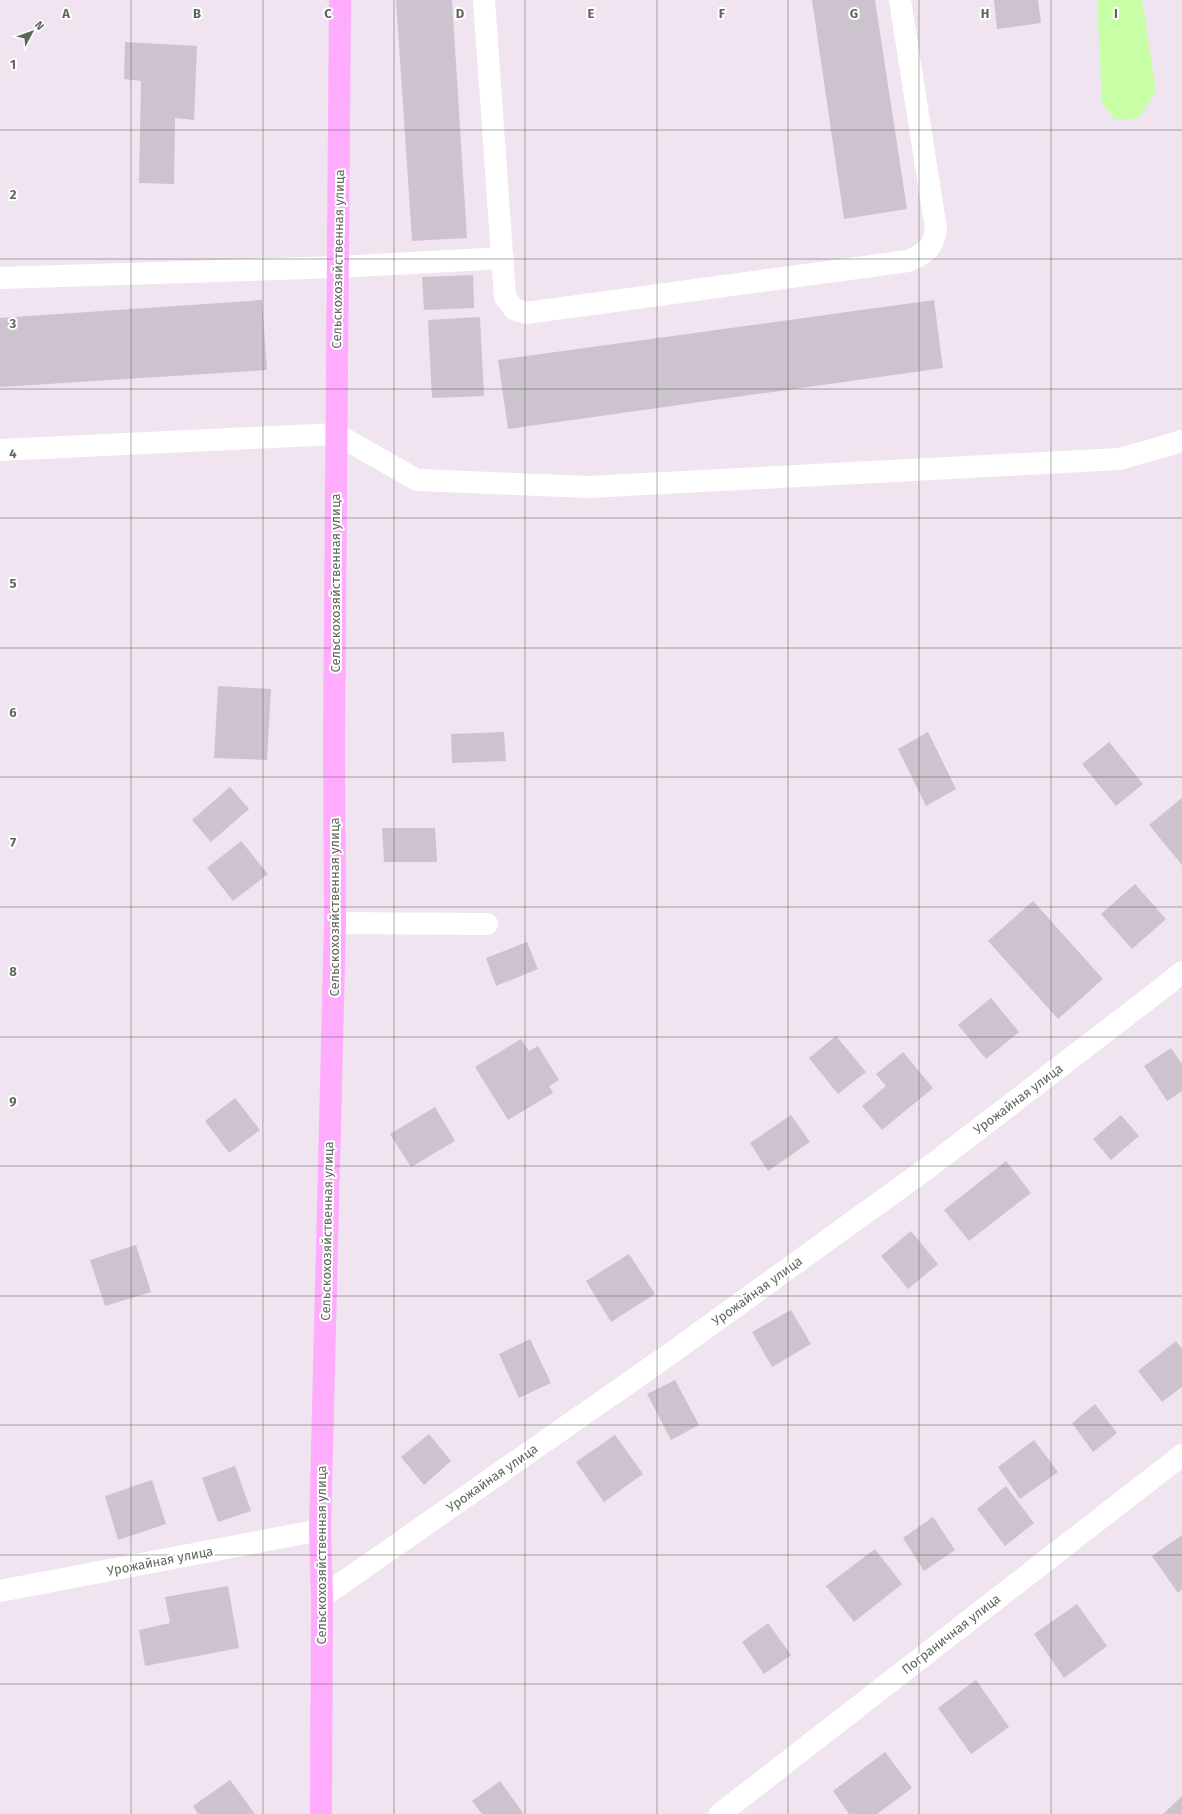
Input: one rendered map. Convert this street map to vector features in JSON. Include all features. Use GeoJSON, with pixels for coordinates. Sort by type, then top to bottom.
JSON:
{"type":"FeatureCollection","features":[{"type":"Feature","properties":{"kind":"main road","name":"Сельскохозяйственная улица"},"geometry":{"type":"LineString","coordinates":[[321,1814],[322,1597],[320,1530],[335,923],[334,734],[340,0]]}},
{"type":"Feature","properties":{"kind":"lane"},"geometry":{"type":"LineString","coordinates":[[484,0],[505,297],[514,309],[526,313],[908,261],[924,254],[934,242],[936,229],[900,0]]}},
{"type":"Feature","properties":{"kind":"lane"},"geometry":{"type":"LineString","coordinates":[[0,278],[338,267],[503,258]]}},
{"type":"Feature","properties":{"kind":"lane"},"geometry":{"type":"LineString","coordinates":[[0,450],[336,434],[417,480],[589,487],[1120,459],[1182,440]]}},
{"type":"Feature","properties":{"kind":"lane"},"geometry":{"type":"LineString","coordinates":[[335,923],[487,924]]}},
{"type":"Feature","properties":{"kind":"lane","name":"Урожайная улица"},"geometry":{"type":"LineString","coordinates":[[322,1597],[670,1354],[926,1169],[1182,972]]}},
{"type":"Feature","properties":{"kind":"lane","name":"Пограничная улица"},"geometry":{"type":"LineString","coordinates":[[720,1814],[1182,1455]]}},
{"type":"Feature","properties":{"kind":"lane","name":"Урожайная улица"},"geometry":{"type":"LineString","coordinates":[[0,1591],[320,1530]]}},
{"type":"Feature","properties":{"kind":"shaded area"},"geometry":{"type":"Polygon","coordinates":[[[1097,0],[1142,0],[1156,91],[1139,118],[1115,120],[1102,103],[1097,0]]]}},
{"type":"Feature","properties":{"kind":"building"},"geometry":{"type":"Polygon","coordinates":[[[396,0],[452,0],[467,238],[412,241],[396,0]]]}},
{"type":"Feature","properties":{"kind":"building"},"geometry":{"type":"Polygon","coordinates":[[[812,0],[875,0],[907,209],[844,219],[812,0]]]}},
{"type":"Feature","properties":{"kind":"building"},"geometry":{"type":"Polygon","coordinates":[[[994,0],[1038,0],[1041,23],[997,29],[994,0]]]}},
{"type":"Feature","properties":{"kind":"building"},"geometry":{"type":"Polygon","coordinates":[[[125,42],[197,46],[194,120],[175,118],[174,184],[139,183],[141,81],[124,79],[125,42]]]}},
{"type":"Feature","properties":{"kind":"building"},"geometry":{"type":"Polygon","coordinates":[[[473,275],[474,308],[424,310],[422,277],[473,275]]]}},
{"type":"Feature","properties":{"kind":"building"},"geometry":{"type":"Polygon","coordinates":[[[262,300],[267,370],[0,387],[0,318],[262,300]]]}},
{"type":"Feature","properties":{"kind":"building"},"geometry":{"type":"Polygon","coordinates":[[[934,300],[943,368],[508,429],[498,360],[934,300]]]}},
{"type":"Feature","properties":{"kind":"building"},"geometry":{"type":"Polygon","coordinates":[[[480,317],[484,396],[432,398],[428,320],[480,317]]]}},
{"type":"Feature","properties":{"kind":"building"},"geometry":{"type":"Polygon","coordinates":[[[218,686],[271,689],[267,760],[214,758],[218,686]]]}},
{"type":"Feature","properties":{"kind":"building"},"geometry":{"type":"Polygon","coordinates":[[[504,732],[506,761],[452,763],[451,734],[504,732]]]}},
{"type":"Feature","properties":{"kind":"building"},"geometry":{"type":"Polygon","coordinates":[[[928,732],[956,789],[926,806],[898,749],[928,732]]]}},
{"type":"Feature","properties":{"kind":"building"},"geometry":{"type":"Polygon","coordinates":[[[1109,742],[1143,784],[1116,806],[1082,764],[1109,742]]]}},
{"type":"Feature","properties":{"kind":"building"},"geometry":{"type":"Polygon","coordinates":[[[230,787],[249,809],[211,842],[192,820],[230,787]]]}},
{"type":"Feature","properties":{"kind":"building"},"geometry":{"type":"Polygon","coordinates":[[[1182,798],[1182,865],[1149,825],[1182,798]]]}},
{"type":"Feature","properties":{"kind":"building"},"geometry":{"type":"Polygon","coordinates":[[[382,828],[435,828],[437,862],[384,862],[382,828]]]}},
{"type":"Feature","properties":{"kind":"building"},"geometry":{"type":"Polygon","coordinates":[[[241,841],[268,874],[233,901],[207,868],[241,841]]]}},
{"type":"Feature","properties":{"kind":"building"},"geometry":{"type":"Polygon","coordinates":[[[1135,884],[1166,919],[1132,949],[1101,914],[1135,884]]]}},
{"type":"Feature","properties":{"kind":"building"},"geometry":{"type":"Polygon","coordinates":[[[1033,901],[1103,979],[1058,1019],[988,941],[1033,901]]]}},
{"type":"Feature","properties":{"kind":"building"},"geometry":{"type":"Polygon","coordinates":[[[527,942],[538,969],[496,986],[486,958],[527,942]]]}},
{"type":"Feature","properties":{"kind":"building"},"geometry":{"type":"Polygon","coordinates":[[[991,998],[1019,1032],[986,1059],[958,1025],[991,998]]]}},
{"type":"Feature","properties":{"kind":"building"},"geometry":{"type":"Polygon","coordinates":[[[836,1036],[866,1072],[838,1094],[809,1058],[836,1036]]]}},
{"type":"Feature","properties":{"kind":"building"},"geometry":{"type":"Polygon","coordinates":[[[521,1039],[529,1051],[538,1046],[559,1080],[549,1086],[553,1093],[508,1120],[475,1067],[521,1039]]]}},
{"type":"Feature","properties":{"kind":"building"},"geometry":{"type":"Polygon","coordinates":[[[1171,1048],[1182,1064],[1182,1091],[1167,1101],[1144,1066],[1171,1048]]]}},
{"type":"Feature","properties":{"kind":"building"},"geometry":{"type":"Polygon","coordinates":[[[903,1052],[933,1088],[882,1130],[862,1106],[886,1086],[876,1074],[903,1052]]]}},
{"type":"Feature","properties":{"kind":"building"},"geometry":{"type":"Polygon","coordinates":[[[235,1098],[260,1130],[229,1153],[205,1121],[235,1098]]]}},
{"type":"Feature","properties":{"kind":"building"},"geometry":{"type":"Polygon","coordinates":[[[435,1107],[455,1141],[411,1167],[390,1134],[435,1107]]]}},
{"type":"Feature","properties":{"kind":"building"},"geometry":{"type":"Polygon","coordinates":[[[791,1115],[810,1142],[768,1171],[750,1143],[791,1115]]]}},
{"type":"Feature","properties":{"kind":"building"},"geometry":{"type":"Polygon","coordinates":[[[1121,1115],[1139,1136],[1111,1160],[1093,1139],[1121,1115]]]}},
{"type":"Feature","properties":{"kind":"building"},"geometry":{"type":"Polygon","coordinates":[[[1006,1161],[1031,1193],[969,1241],[944,1210],[1006,1161]]]}},
{"type":"Feature","properties":{"kind":"building"},"geometry":{"type":"Polygon","coordinates":[[[911,1231],[938,1264],[908,1289],[881,1256],[911,1231]]]}},
{"type":"Feature","properties":{"kind":"building"},"geometry":{"type":"Polygon","coordinates":[[[136,1245],[151,1292],[105,1306],[90,1260],[136,1245]]]}},
{"type":"Feature","properties":{"kind":"building"},"geometry":{"type":"Polygon","coordinates":[[[629,1254],[655,1294],[611,1322],[586,1281],[629,1254]]]}},
{"type":"Feature","properties":{"kind":"building"},"geometry":{"type":"Polygon","coordinates":[[[791,1310],[811,1344],[772,1367],[752,1332],[791,1310]]]}},
{"type":"Feature","properties":{"kind":"building"},"geometry":{"type":"Polygon","coordinates":[[[530,1339],[551,1383],[519,1398],[499,1354],[530,1339]]]}},
{"type":"Feature","properties":{"kind":"building"},"geometry":{"type":"Polygon","coordinates":[[[1176,1341],[1182,1349],[1182,1387],[1162,1402],[1138,1371],[1176,1341]]]}},
{"type":"Feature","properties":{"kind":"building"},"geometry":{"type":"Polygon","coordinates":[[[675,1380],[699,1425],[671,1440],[647,1394],[675,1380]]]}},
{"type":"Feature","properties":{"kind":"building"},"geometry":{"type":"Polygon","coordinates":[[[1095,1404],[1117,1433],[1093,1452],[1072,1423],[1095,1404]]]}},
{"type":"Feature","properties":{"kind":"building"},"geometry":{"type":"Polygon","coordinates":[[[429,1434],[451,1461],[424,1485],[401,1457],[429,1434]]]}},
{"type":"Feature","properties":{"kind":"building"},"geometry":{"type":"Polygon","coordinates":[[[615,1435],[643,1474],[604,1502],[576,1462],[615,1435]]]}},
{"type":"Feature","properties":{"kind":"building"},"geometry":{"type":"Polygon","coordinates":[[[1034,1440],[1058,1472],[1020,1499],[998,1467],[1034,1440]]]}},
{"type":"Feature","properties":{"kind":"building"},"geometry":{"type":"Polygon","coordinates":[[[235,1466],[251,1511],[218,1522],[202,1478],[235,1466]]]}},
{"type":"Feature","properties":{"kind":"building"},"geometry":{"type":"Polygon","coordinates":[[[152,1480],[166,1524],[118,1540],[105,1496],[152,1480]]]}},
{"type":"Feature","properties":{"kind":"building"},"geometry":{"type":"Polygon","coordinates":[[[1006,1486],[1034,1523],[1005,1546],[977,1509],[1006,1486]]]}},
{"type":"Feature","properties":{"kind":"building"},"geometry":{"type":"Polygon","coordinates":[[[933,1517],[955,1550],[924,1571],[903,1538],[933,1517]]]}},
{"type":"Feature","properties":{"kind":"building"},"geometry":{"type":"Polygon","coordinates":[[[1182,1535],[1182,1589],[1178,1593],[1152,1556],[1182,1535]]]}},
{"type":"Feature","properties":{"kind":"building"},"geometry":{"type":"Polygon","coordinates":[[[875,1549],[902,1584],[854,1622],[826,1586],[875,1549]]]}},
{"type":"Feature","properties":{"kind":"building"},"geometry":{"type":"Polygon","coordinates":[[[228,1586],[239,1648],[145,1666],[139,1630],[170,1623],[165,1597],[228,1586]]]}},
{"type":"Feature","properties":{"kind":"building"},"geometry":{"type":"Polygon","coordinates":[[[1077,1604],[1107,1646],[1064,1678],[1034,1634],[1077,1604]]]}},
{"type":"Feature","properties":{"kind":"building"},"geometry":{"type":"Polygon","coordinates":[[[768,1623],[791,1655],[764,1674],[742,1642],[768,1623]]]}},
{"type":"Feature","properties":{"kind":"building"},"geometry":{"type":"Polygon","coordinates":[[[976,1680],[1009,1727],[971,1754],[938,1708],[976,1680]]]}},
{"type":"Feature","properties":{"kind":"building"},"geometry":{"type":"Polygon","coordinates":[[[885,1752],[912,1788],[877,1814],[849,1814],[833,1791],[885,1752]]]}},
{"type":"Feature","properties":{"kind":"building"},"geometry":{"type":"Polygon","coordinates":[[[230,1780],[255,1814],[198,1814],[193,1806],[230,1780]]]}},
{"type":"Feature","properties":{"kind":"building"},"geometry":{"type":"Polygon","coordinates":[[[500,1781],[523,1813],[522,1814],[482,1814],[472,1801],[500,1781]]]}},
{"type":"Feature","properties":{"kind":"building"},"geometry":{"type":"Polygon","coordinates":[[[1182,1796],[1182,1814],[1163,1814],[1182,1796]]]}}]}
